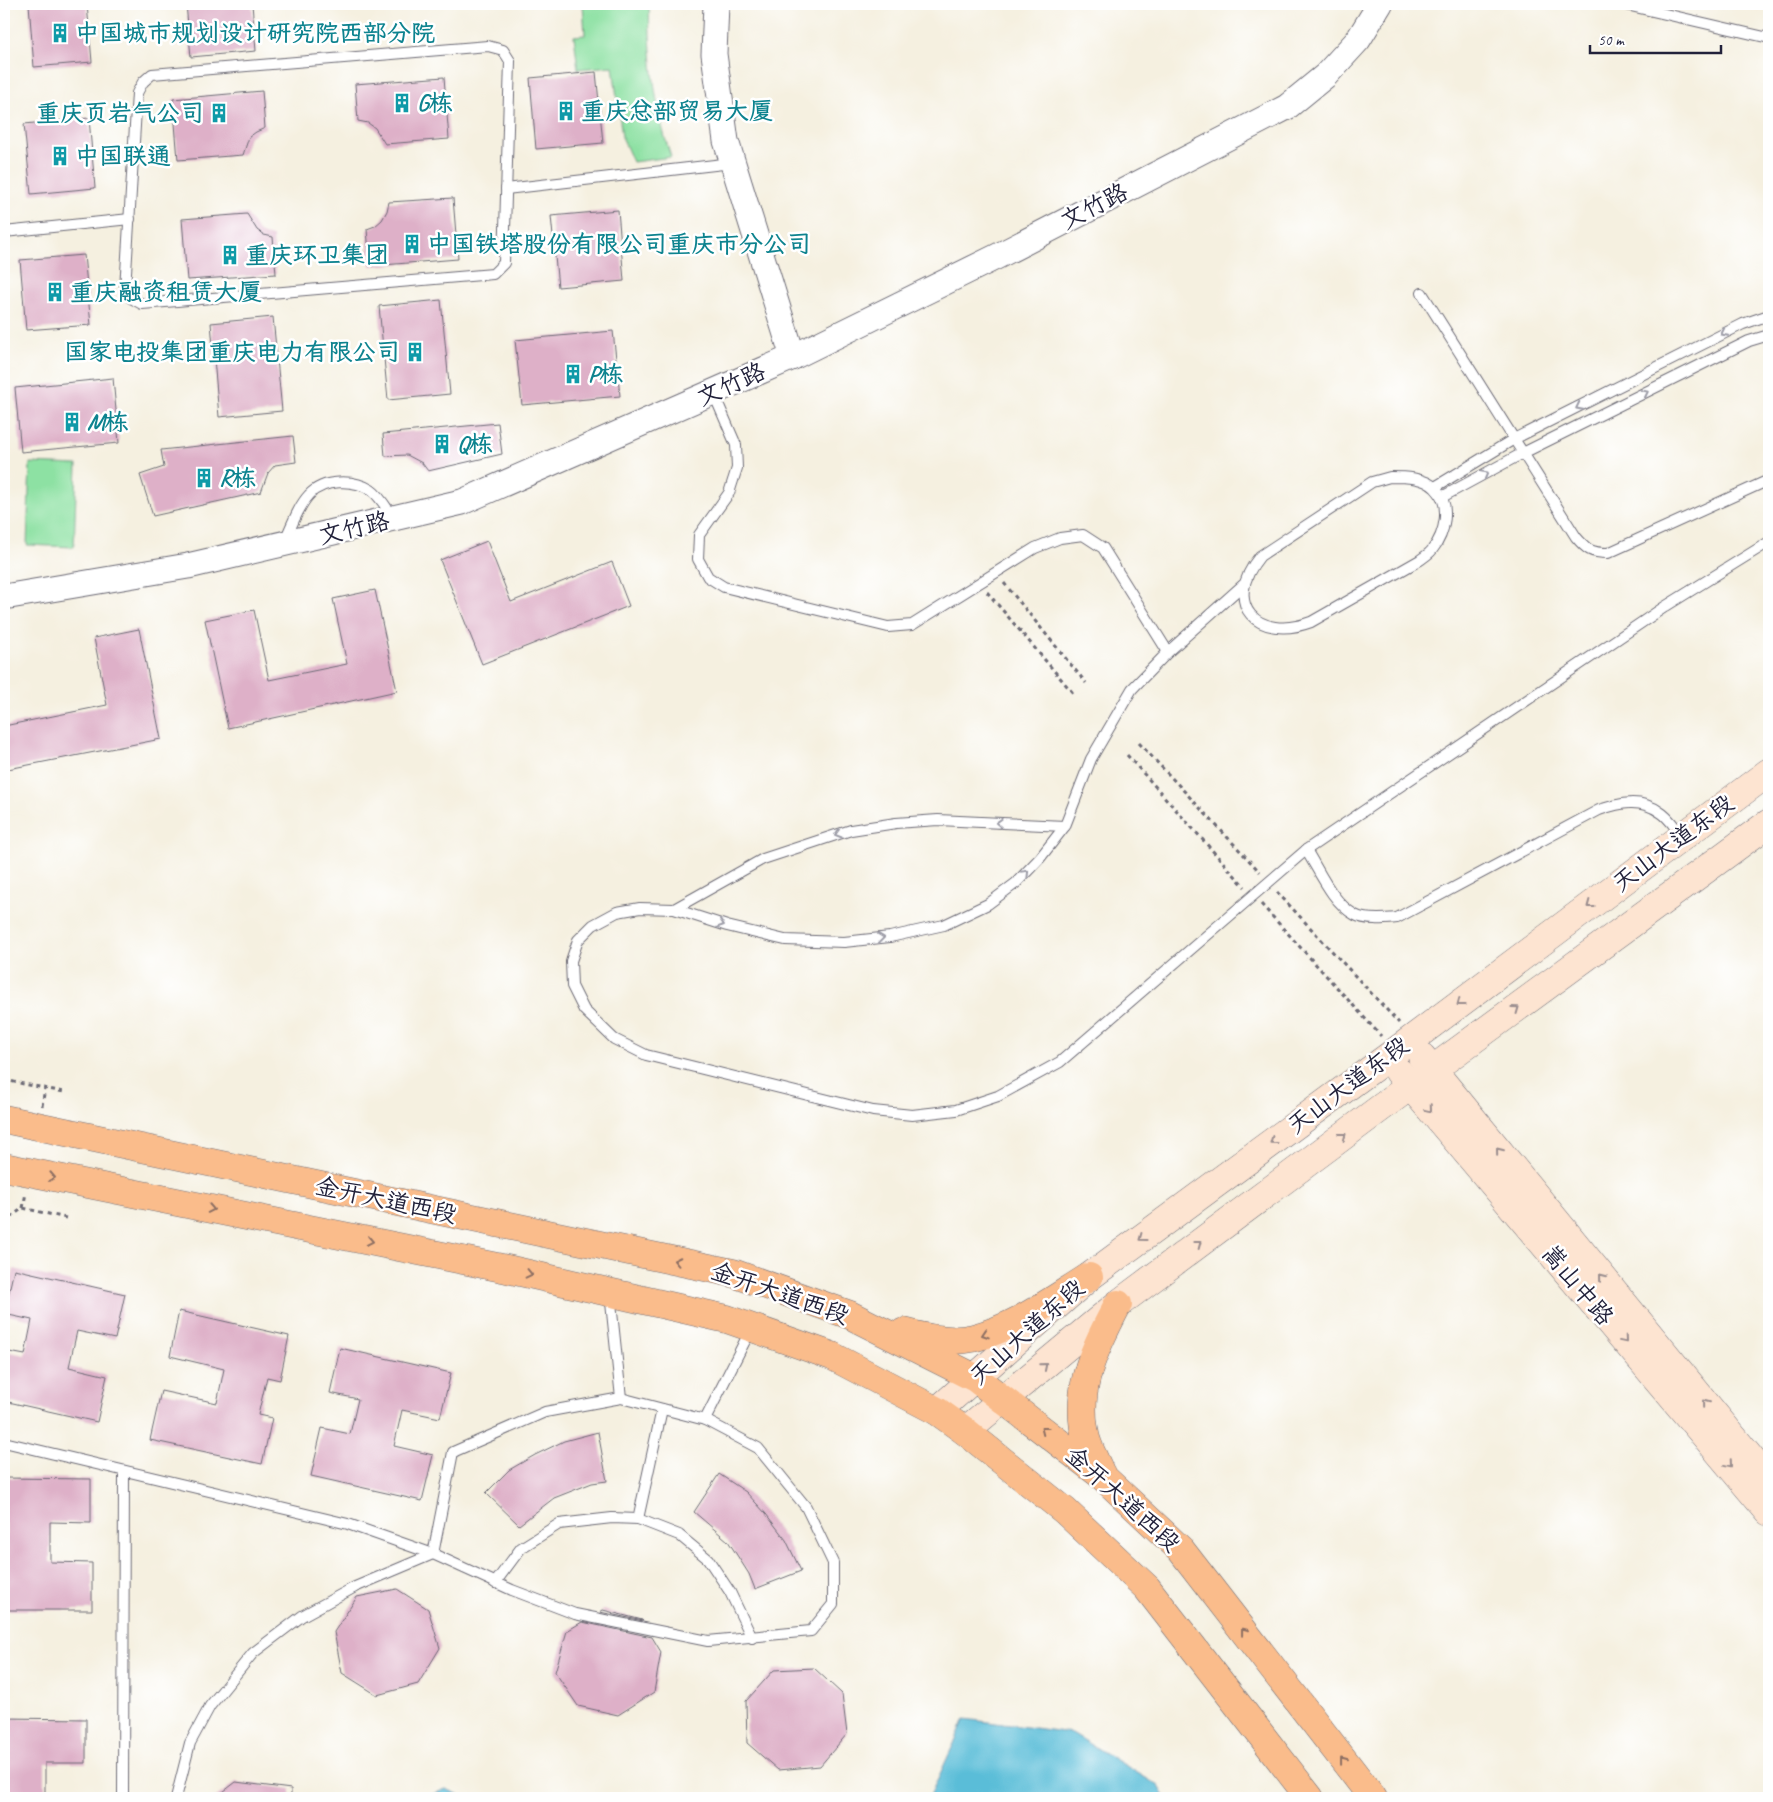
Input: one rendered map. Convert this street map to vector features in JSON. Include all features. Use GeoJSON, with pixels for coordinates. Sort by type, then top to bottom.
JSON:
{"type":"FeatureCollection","features":[{"type":"Feature","properties":{"kind":"main road","name":"天山大道东段"},"geometry":{"type":"LineString","coordinates":[[937,1411],[1089,1277],[1397,1042],[1769,772]]}},
{"type":"Feature","properties":{"kind":"main road","name":"天山大道东段"},"geometry":{"type":"LineString","coordinates":[[965,1431],[1118,1304],[1410,1086],[1769,823]]}},
{"type":"Feature","properties":{"kind":"main road","name":"嵩山中路"},"geometry":{"type":"LineString","coordinates":[[1397,1042],[1433,1070],[1769,1481]]}},
{"type":"Feature","properties":{"kind":"main road","name":"嵩山中路"},"geometry":{"type":"LineString","coordinates":[[1397,1042],[1410,1086],[1769,1512]]}},
{"type":"Feature","properties":{"kind":"main road","name":"金开大道西段"},"geometry":{"type":"LineString","coordinates":[[4,1119],[733,1273],[850,1315],[975,1378],[1101,1475],[1181,1550],[1373,1798]]}},
{"type":"Feature","properties":{"kind":"main road","name":"金开大道西段"},"geometry":{"type":"LineString","coordinates":[[4,1167],[507,1269],[610,1292],[727,1320],[832,1356],[937,1411],[1065,1511],[1148,1588],[1310,1798]]}},
{"type":"Feature","properties":{"kind":"main road"},"geometry":{"type":"LineString","coordinates":[[850,1315],[912,1334],[942,1339],[972,1338],[1003,1328],[1089,1277]]}},
{"type":"Feature","properties":{"kind":"main road"},"geometry":{"type":"LineString","coordinates":[[1101,1475],[1085,1435],[1084,1389],[1096,1345],[1118,1304]]}},
{"type":"Feature","properties":{"kind":"street"},"geometry":{"type":"LineString","coordinates":[[716,4],[714,54],[726,141],[793,356]]}},
{"type":"Feature","properties":{"kind":"street","name":"文竹路"},"geometry":{"type":"LineString","coordinates":[[4,598],[188,566],[462,502],[793,356],[996,257],[1286,107],[1326,76],[1358,40],[1380,4]]}},
{"type":"Feature","properties":{"kind":"lane"},"geometry":{"type":"LineString","coordinates":[[1622,4],[1769,38]]}},
{"type":"Feature","properties":{"kind":"lane"},"geometry":{"type":"LineString","coordinates":[[488,46],[503,50],[510,61],[504,263],[493,274],[142,304],[131,298],[125,289],[130,219],[137,93],[143,82],[152,74],[488,46]]}},
{"type":"Feature","properties":{"kind":"lane"},"geometry":{"type":"LineString","coordinates":[[506,189],[733,162]]}},
{"type":"Feature","properties":{"kind":"lane"},"geometry":{"type":"LineString","coordinates":[[4,232],[130,219]]}},
{"type":"Feature","properties":{"kind":"lane"},"geometry":{"type":"LineString","coordinates":[[1422,293],[1585,549],[1596,553],[1608,553],[1769,480]]}},
{"type":"Feature","properties":{"kind":"lane"},"geometry":{"type":"LineString","coordinates":[[1435,487],[1514,440],[1743,324],[1769,315]]}},
{"type":"Feature","properties":{"kind":"lane"},"geometry":{"type":"LineString","coordinates":[[1442,497],[1523,453],[1749,341],[1769,335]]}},
{"type":"Feature","properties":{"kind":"lane"},"geometry":{"type":"LineString","coordinates":[[713,392],[736,445],[737,468],[729,493],[699,535],[698,559],[708,577],[724,586],[888,627],[912,625],[1035,548],[1060,538],[1083,535],[1103,548],[1168,652]]}},
{"type":"Feature","properties":{"kind":"lane"},"geometry":{"type":"LineString","coordinates":[[1243,585],[1245,605],[1252,618],[1265,626],[1279,629],[1296,628],[1312,622],[1420,560],[1431,551],[1439,539],[1444,523],[1445,510],[1442,497],[1435,487],[1422,480],[1390,477],[1372,482],[1260,556],[1250,568],[1243,585],[1168,652],[1132,689],[1091,759],[1065,826],[1040,858],[1016,883],[988,904],[944,925],[890,937],[844,942],[785,940],[727,926],[674,908],[640,908],[617,912],[593,925],[578,940],[571,960],[572,986],[584,1010],[614,1039],[646,1055],[873,1111],[912,1115],[956,1110],[998,1096],[1060,1062],[1306,850],[1666,606],[1769,542]]}},
{"type":"Feature","properties":{"kind":"lane"},"geometry":{"type":"LineString","coordinates":[[283,544],[308,495],[324,484],[345,482],[359,484],[372,490],[393,518]]}},
{"type":"Feature","properties":{"kind":"lane"},"geometry":{"type":"LineString","coordinates":[[1306,850],[1338,902],[1356,916],[1378,919],[1397,918],[1599,810],[1621,803],[1643,803],[1662,812],[1682,836]]}},
{"type":"Feature","properties":{"kind":"lane"},"geometry":{"type":"LineString","coordinates":[[674,908],[763,859],[851,830],[896,823],[938,820],[1065,826]]}},
{"type":"Feature","properties":{"kind":"lane"},"geometry":{"type":"LineString","coordinates":[[610,1292],[620,1398]]}},
{"type":"Feature","properties":{"kind":"lane"},"geometry":{"type":"LineString","coordinates":[[705,1420],[752,1328]]}},
{"type":"Feature","properties":{"kind":"lane"},"geometry":{"type":"LineString","coordinates":[[4,1442],[348,1524],[433,1554],[495,1583],[575,1614],[708,1641],[811,1631],[833,1604],[833,1563],[806,1506],[758,1448],[705,1420],[620,1398],[545,1412],[453,1452],[433,1554]]}},
{"type":"Feature","properties":{"kind":"lane"},"geometry":{"type":"LineString","coordinates":[[638,1519],[662,1409]]}},
{"type":"Feature","properties":{"kind":"lane"},"geometry":{"type":"LineString","coordinates":[[123,1798],[124,1471]]}},
{"type":"Feature","properties":{"kind":"lane"},"geometry":{"type":"LineString","coordinates":[[495,1583],[521,1548],[559,1524],[612,1518],[638,1519],[679,1535],[708,1559],[730,1592],[752,1638]]}},
{"type":"Feature","properties":{"kind":"lane"},"geometry":{"type":"LineString","coordinates":[[176,1798],[190,1743],[210,1706],[253,1653],[310,1612],[355,1587],[433,1554]]}},
{"type":"Feature","properties":{"kind":"path"},"geometry":{"type":"LineString","coordinates":[[995,573],[1086,683]]}},
{"type":"Feature","properties":{"kind":"path"},"geometry":{"type":"LineString","coordinates":[[978,582],[1073,693]]}},
{"type":"Feature","properties":{"kind":"path"},"geometry":{"type":"LineString","coordinates":[[1139,743],[1252,864]]}},
{"type":"Feature","properties":{"kind":"path"},"geometry":{"type":"LineString","coordinates":[[1127,755],[1238,878]]}},
{"type":"Feature","properties":{"kind":"path"},"geometry":{"type":"LineString","coordinates":[[1281,895],[1397,1042]]}},
{"type":"Feature","properties":{"kind":"path"},"geometry":{"type":"LineString","coordinates":[[1266,910],[1397,1042]]}},
{"type":"Feature","properties":{"kind":"path"},"geometry":{"type":"LineString","coordinates":[[4,1080],[64,1092]]}},
{"type":"Feature","properties":{"kind":"path"},"geometry":{"type":"LineString","coordinates":[[4,1222],[23,1208],[66,1218]]}},
{"type":"Feature","properties":{"kind":"green space"},"geometry":{"type":"Polygon","coordinates":[[[583,4],[649,4],[654,82],[665,138],[671,157],[633,162],[622,137],[613,66],[578,69],[574,36],[585,35],[583,4]]]}},
{"type":"Feature","properties":{"kind":"green space"},"geometry":{"type":"Polygon","coordinates":[[[30,463],[77,465],[74,547],[27,545],[30,463]]]}},
{"type":"Feature","properties":{"kind":"water"},"geometry":{"type":"Polygon","coordinates":[[[965,1719],[1072,1733],[1159,1786],[1166,1798],[929,1798],[965,1719]]]}},
{"type":"Feature","properties":{"kind":"water"},"geometry":{"type":"Polygon","coordinates":[[[446,1789],[467,1798],[423,1798],[446,1789]]]}},
{"type":"Feature","properties":{"kind":"building","name":"中国城市规划设计研究院西部分院"},"geometry":{"type":"Polygon","coordinates":[[[29,4],[87,4],[92,62],[34,67],[29,4]]]}},
{"type":"Feature","properties":{"kind":"building"},"geometry":{"type":"Polygon","coordinates":[[[186,4],[252,4],[256,51],[191,57],[186,4]]]}},
{"type":"Feature","properties":{"kind":"building","name":"重庆总部贸易大厦"},"geometry":{"type":"Polygon","coordinates":[[[596,72],[603,143],[536,149],[530,78],[596,72]]]}},
{"type":"Feature","properties":{"kind":"building","name":"G栋"},"geometry":{"type":"Polygon","coordinates":[[[444,77],[449,139],[385,144],[375,128],[368,123],[358,121],[355,84],[444,77]]]}},
{"type":"Feature","properties":{"kind":"building","name":"重庆页岩气公司"},"geometry":{"type":"Polygon","coordinates":[[[262,91],[265,128],[249,137],[243,155],[178,160],[173,99],[262,91]]]}},
{"type":"Feature","properties":{"kind":"building","name":"中国联通"},"geometry":{"type":"Polygon","coordinates":[[[89,118],[95,188],[31,194],[24,124],[89,118]]]}},
{"type":"Feature","properties":{"kind":"building","name":"中国铁塔股份有限公司重庆市分公司"},"geometry":{"type":"Polygon","coordinates":[[[453,198],[458,259],[370,266],[367,229],[375,226],[382,220],[389,202],[453,198]]]}},
{"type":"Feature","properties":{"kind":"building"},"geometry":{"type":"Polygon","coordinates":[[[618,210],[624,281],[558,287],[551,216],[618,210]]]}},
{"type":"Feature","properties":{"kind":"building","name":"重庆环卫集团"},"geometry":{"type":"Polygon","coordinates":[[[247,214],[257,230],[264,235],[273,237],[276,274],[187,280],[182,219],[247,214]]]}},
{"type":"Feature","properties":{"kind":"building","name":"重庆融资租赁大厦"},"geometry":{"type":"Polygon","coordinates":[[[84,255],[91,325],[26,330],[20,260],[84,255]]]}},
{"type":"Feature","properties":{"kind":"building","name":"国家电投集团重庆电力有限公司"},"geometry":{"type":"Polygon","coordinates":[[[441,300],[450,394],[388,400],[379,306],[441,300]]]}},
{"type":"Feature","properties":{"kind":"building"},"geometry":{"type":"Polygon","coordinates":[[[273,317],[282,411],[219,417],[211,323],[273,317]]]}},
{"type":"Feature","properties":{"kind":"building","name":"P栋"},"geometry":{"type":"Polygon","coordinates":[[[613,331],[620,396],[522,405],[515,340],[613,331]]]}},
{"type":"Feature","properties":{"kind":"building","name":"M栋"},"geometry":{"type":"Polygon","coordinates":[[[113,378],[119,443],[21,452],[15,388],[113,378]]]}},
{"type":"Feature","properties":{"kind":"building","name":"Q栋"},"geometry":{"type":"Polygon","coordinates":[[[498,423],[502,454],[428,471],[422,463],[407,455],[385,456],[383,434],[498,423]]]}},
{"type":"Feature","properties":{"kind":"building","name":"R栋"},"geometry":{"type":"Polygon","coordinates":[[[293,436],[296,462],[275,465],[268,473],[261,492],[153,516],[140,475],[164,467],[161,450],[293,436]]]}},
{"type":"Feature","properties":{"kind":"building"},"geometry":{"type":"Polygon","coordinates":[[[487,541],[511,602],[612,562],[629,606],[482,664],[440,560],[487,541]]]}},
{"type":"Feature","properties":{"kind":"building"},"geometry":{"type":"Polygon","coordinates":[[[375,590],[397,691],[228,728],[205,620],[254,610],[269,680],[347,664],[333,599],[375,590]]]}},
{"type":"Feature","properties":{"kind":"building"},"geometry":{"type":"Polygon","coordinates":[[[139,629],[161,739],[8,769],[4,747],[4,726],[107,705],[94,638],[139,629]]]}},
{"type":"Feature","properties":{"kind":"building"},"geometry":{"type":"Polygon","coordinates":[[[14,1269],[125,1294],[115,1339],[77,1331],[69,1367],[107,1376],[97,1422],[4,1401],[4,1351],[25,1355],[32,1320],[4,1314],[14,1269]]]}},
{"type":"Feature","properties":{"kind":"building"},"geometry":{"type":"Polygon","coordinates":[[[179,1311],[289,1336],[280,1380],[267,1377],[258,1415],[272,1418],[262,1464],[150,1440],[161,1391],[217,1403],[224,1369],[170,1356],[179,1311]]]}},
{"type":"Feature","properties":{"kind":"building"},"geometry":{"type":"Polygon","coordinates":[[[340,1348],[451,1373],[440,1418],[402,1410],[394,1446],[433,1455],[422,1501],[311,1476],[322,1428],[350,1434],[358,1399],[330,1393],[340,1348]]]}},
{"type":"Feature","properties":{"kind":"building"},"geometry":{"type":"Polygon","coordinates":[[[598,1432],[607,1481],[592,1483],[554,1498],[519,1525],[486,1493],[509,1470],[535,1455],[564,1441],[598,1432]]]}},
{"type":"Feature","properties":{"kind":"building"},"geometry":{"type":"Polygon","coordinates":[[[719,1474],[746,1492],[766,1514],[786,1540],[801,1571],[755,1589],[749,1574],[728,1541],[694,1512],[719,1474]]]}},
{"type":"Feature","properties":{"kind":"building"},"geometry":{"type":"Polygon","coordinates":[[[4,1478],[91,1479],[91,1523],[50,1522],[50,1562],[92,1563],[92,1610],[4,1610],[6,1524],[4,1523],[4,1478]]]}},
{"type":"Feature","properties":{"kind":"building"},"geometry":{"type":"Polygon","coordinates":[[[397,1589],[428,1609],[440,1648],[418,1684],[377,1695],[342,1673],[334,1632],[357,1597],[397,1589]]]}},
{"type":"Feature","properties":{"kind":"building"},"geometry":{"type":"Polygon","coordinates":[[[603,1610],[642,1620],[643,1621],[600,1612],[603,1610]]]}},
{"type":"Feature","properties":{"kind":"building"},"geometry":{"type":"Polygon","coordinates":[[[582,1622],[652,1637],[661,1652],[654,1692],[618,1715],[578,1706],[555,1672],[567,1631],[582,1622]]]}},
{"type":"Feature","properties":{"kind":"building"},"geometry":{"type":"Polygon","coordinates":[[[814,1668],[842,1694],[847,1734],[820,1766],[778,1770],[747,1743],[746,1701],[774,1670],[814,1668]]]}},
{"type":"Feature","properties":{"kind":"building"},"geometry":{"type":"Polygon","coordinates":[[[4,1718],[86,1719],[86,1763],[45,1763],[45,1798],[4,1798],[4,1718]]]}},
{"type":"Feature","properties":{"kind":"building"},"geometry":{"type":"Polygon","coordinates":[[[236,1782],[291,1789],[291,1798],[215,1798],[236,1782]]]}},
{"type":"Feature","properties":{"kind":"place","name":"中国城市规划设计研究院西部分院"},"geometry":{"type":"Point","coordinates":[60,33]}},
{"type":"Feature","properties":{"kind":"place","name":"G栋"},"geometry":{"type":"Point","coordinates":[402,103]}},
{"type":"Feature","properties":{"kind":"place","name":"重庆总部贸易大厦"},"geometry":{"type":"Point","coordinates":[566,111]}},
{"type":"Feature","properties":{"kind":"place","name":"重庆页岩气公司"},"geometry":{"type":"Point","coordinates":[219,113]}},
{"type":"Feature","properties":{"kind":"place","name":"中国联通"},"geometry":{"type":"Point","coordinates":[60,156]}},
{"type":"Feature","properties":{"kind":"place","name":"中国铁塔股份有限公司重庆市分公司"},"geometry":{"type":"Point","coordinates":[412,244]}},
{"type":"Feature","properties":{"kind":"place","name":"重庆环卫集团"},"geometry":{"type":"Point","coordinates":[230,255]}},
{"type":"Feature","properties":{"kind":"place","name":"重庆融资租赁大厦"},"geometry":{"type":"Point","coordinates":[55,292]}},
{"type":"Feature","properties":{"kind":"place","name":"国家电投集团重庆电力有限公司"},"geometry":{"type":"Point","coordinates":[415,352]}},
{"type":"Feature","properties":{"kind":"place","name":"P栋"},"geometry":{"type":"Point","coordinates":[573,374]}},
{"type":"Feature","properties":{"kind":"place","name":"M栋"},"geometry":{"type":"Point","coordinates":[72,422]}},
{"type":"Feature","properties":{"kind":"place","name":"Q栋"},"geometry":{"type":"Point","coordinates":[442,444]}},
{"type":"Feature","properties":{"kind":"place","name":"R栋"},"geometry":{"type":"Point","coordinates":[204,478]}}]}
